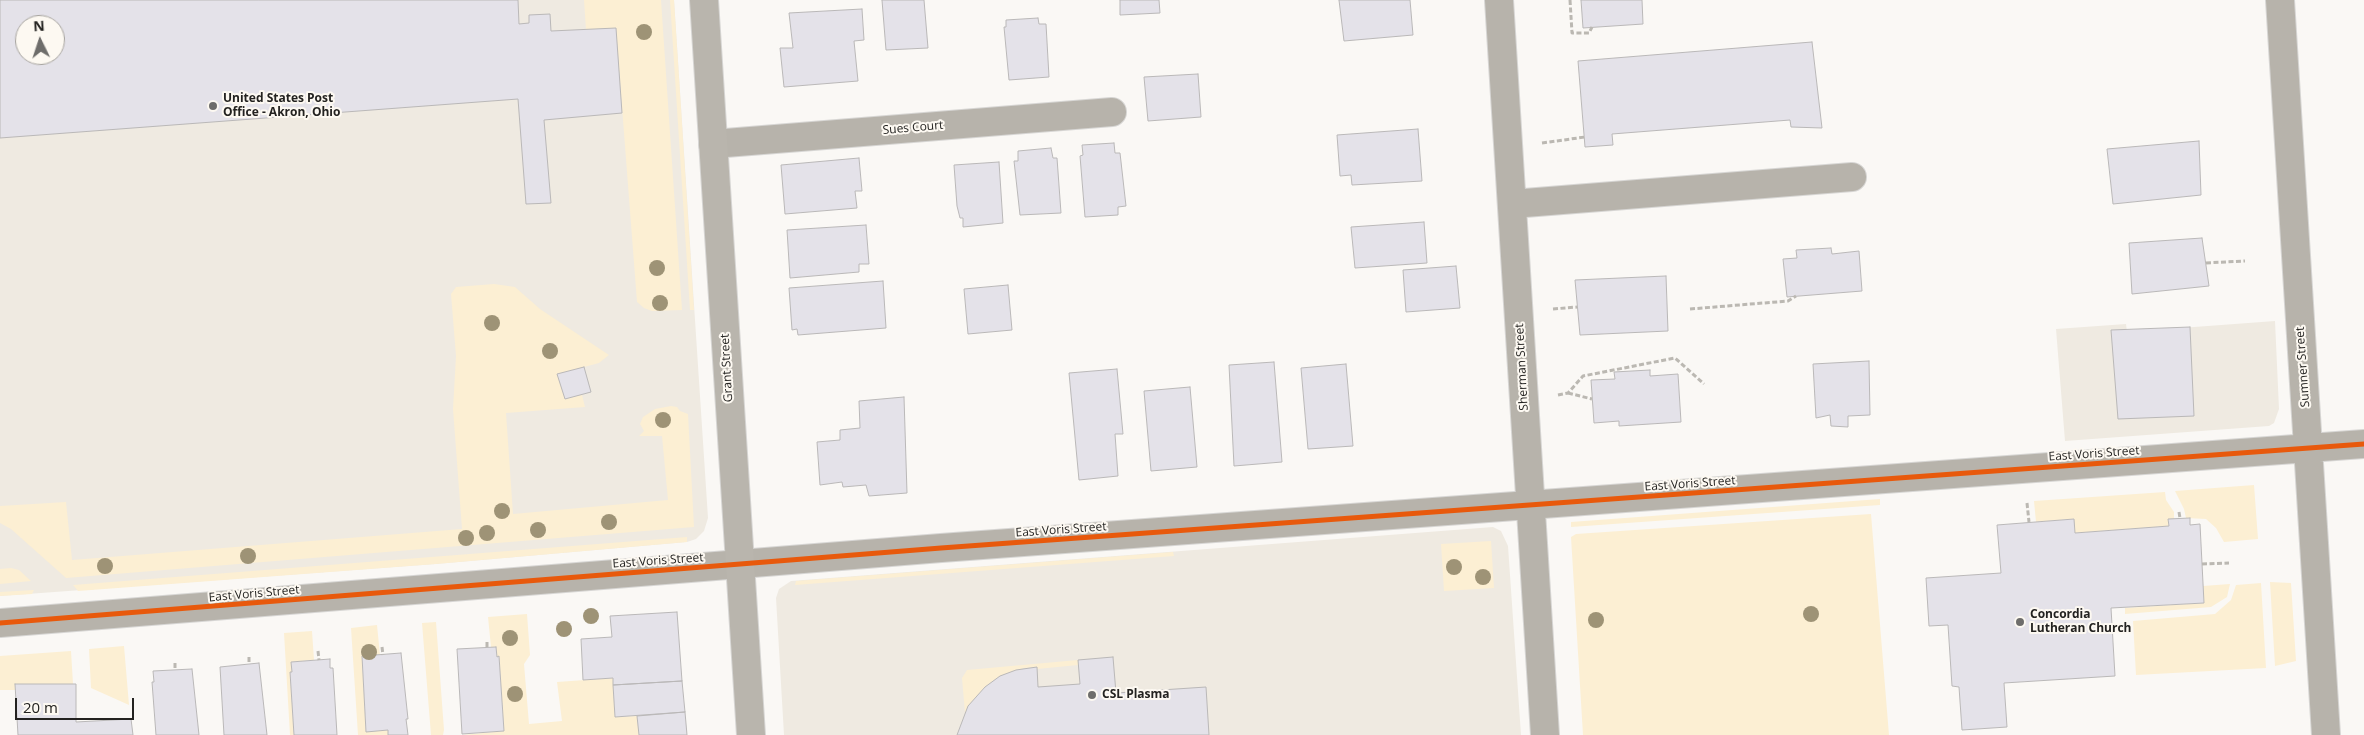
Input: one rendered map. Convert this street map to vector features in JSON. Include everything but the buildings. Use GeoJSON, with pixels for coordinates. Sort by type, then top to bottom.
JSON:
{"type":"FeatureCollection","features":[{"type":"Feature","properties":{"kind":"main road","name":"Grant Street"},"geometry":{"type":"LineString","coordinates":[[704,0],[751,735]]}},
{"type":"Feature","properties":{"kind":"street","name":"Sherman Street"},"geometry":{"type":"LineString","coordinates":[[1499,0],[1545,735]]}},
{"type":"Feature","properties":{"kind":"street","name":"Sumner Street"},"geometry":{"type":"LineString","coordinates":[[2280,0],[2326,735]]}},
{"type":"Feature","properties":{"kind":"street","name":"Sues Court"},"geometry":{"type":"LineString","coordinates":[[714,144],[1112,112]]}},
{"type":"Feature","properties":{"kind":"street"},"geometry":{"type":"LineString","coordinates":[[1512,204],[1852,177]]}},
{"type":"Feature","properties":{"kind":"street","name":"East Voris Street"},"geometry":{"type":"LineString","coordinates":[[0,623],[941,548],[2364,444]]}},
{"type":"Feature","properties":{"kind":"path"},"geometry":{"type":"LineString","coordinates":[[1570,0],[1572,33],[1589,33],[1592,27]]}},
{"type":"Feature","properties":{"kind":"path"},"geometry":{"type":"LineString","coordinates":[[1541,143],[1585,137]]}},
{"type":"Feature","properties":{"kind":"path"},"geometry":{"type":"LineString","coordinates":[[2206,263],[2245,261]]}},
{"type":"Feature","properties":{"kind":"path"},"geometry":{"type":"LineString","coordinates":[[1690,309],[1788,301],[1796,296]]}},
{"type":"Feature","properties":{"kind":"path"},"geometry":{"type":"LineString","coordinates":[[1552,309],[1577,307]]}},
{"type":"Feature","properties":{"kind":"path"},"geometry":{"type":"LineString","coordinates":[[1568,393],[1583,376],[1675,358],[1704,384]]}},
{"type":"Feature","properties":{"kind":"path"},"geometry":{"type":"LineString","coordinates":[[1558,395],[1568,393],[1592,399]]}},
{"type":"Feature","properties":{"kind":"path"},"geometry":{"type":"LineString","coordinates":[[2027,497],[2029,522]]}},
{"type":"Feature","properties":{"kind":"path"},"geometry":{"type":"LineString","coordinates":[[2179,512],[2180,518]]}},
{"type":"Feature","properties":{"kind":"path"},"geometry":{"type":"LineString","coordinates":[[2202,564],[2229,563]]}},
{"type":"Feature","properties":{"kind":"path"},"geometry":{"type":"LineString","coordinates":[[487,642],[487,647]]}},
{"type":"Feature","properties":{"kind":"path"},"geometry":{"type":"LineString","coordinates":[[382,647],[383,655]]}},
{"type":"Feature","properties":{"kind":"path"},"geometry":{"type":"LineString","coordinates":[[318,651],[319,660]]}},
{"type":"Feature","properties":{"kind":"path"},"geometry":{"type":"LineString","coordinates":[[249,657],[250,664]]}},
{"type":"Feature","properties":{"kind":"path"},"geometry":{"type":"LineString","coordinates":[[175,663],[175,670]]}},
{"type":"Feature","properties":{"kind":"shaded area"},"geometry":{"type":"Polygon","coordinates":[[[0,0],[674,0],[708,518],[704,531],[696,539],[687,542],[436,564],[0,596],[0,0]]]}},
{"type":"Feature","properties":{"kind":"shaded area"},"geometry":{"type":"Polygon","coordinates":[[[584,0],[661,0],[682,310],[652,311],[644,308],[637,302],[616,29],[586,30],[584,0]]]}},
{"type":"Feature","properties":{"kind":"shaded area"},"geometry":{"type":"Polygon","coordinates":[[[670,0],[674,0],[694,310],[690,310],[670,0]]]}},
{"type":"Feature","properties":{"kind":"shaded area"},"geometry":{"type":"Polygon","coordinates":[[[494,284],[515,287],[540,309],[609,355],[599,363],[558,374],[565,399],[582,395],[585,407],[506,413],[513,514],[668,500],[662,436],[639,436],[644,431],[640,424],[643,417],[655,409],[671,406],[677,407],[680,411],[688,414],[694,527],[66,578],[11,529],[0,523],[0,506],[66,502],[72,560],[462,529],[453,409],[456,356],[451,294],[456,287],[494,284]]]}},
{"type":"Feature","properties":{"kind":"shaded area"},"geometry":{"type":"Polygon","coordinates":[[[2275,321],[2279,409],[2274,423],[2269,426],[2065,441],[2056,329],[2126,324],[2127,332],[2275,321]]]}},
{"type":"Feature","properties":{"kind":"shaded area"},"geometry":{"type":"Polygon","coordinates":[[[2254,485],[2258,539],[2224,542],[2216,528],[2206,519],[2186,518],[2184,509],[2175,491],[2254,485]]]}},
{"type":"Feature","properties":{"kind":"shaded area"},"geometry":{"type":"Polygon","coordinates":[[[2165,492],[2166,500],[2174,512],[2174,519],[2168,519],[2169,526],[2075,533],[2073,519],[2036,522],[2034,501],[2165,492]]]}},
{"type":"Feature","properties":{"kind":"shaded area"},"geometry":{"type":"Polygon","coordinates":[[[1880,499],[1880,505],[1571,527],[1571,522],[1880,499]]]}},
{"type":"Feature","properties":{"kind":"shaded area"},"geometry":{"type":"Polygon","coordinates":[[[1871,514],[1889,735],[1583,735],[1571,537],[1576,534],[1871,514]]]}},
{"type":"Feature","properties":{"kind":"shaded area"},"geometry":{"type":"Polygon","coordinates":[[[1493,527],[1501,531],[1508,546],[1521,735],[784,735],[776,598],[779,589],[791,581],[1493,527]]]}},
{"type":"Feature","properties":{"kind":"shaded area"},"geometry":{"type":"Polygon","coordinates":[[[687,537],[687,542],[436,564],[78,591],[73,585],[687,537]]]}},
{"type":"Feature","properties":{"kind":"shaded area"},"geometry":{"type":"Polygon","coordinates":[[[1491,541],[1494,588],[1444,591],[1441,544],[1491,541]]]}},
{"type":"Feature","properties":{"kind":"shaded area"},"geometry":{"type":"Polygon","coordinates":[[[1173,552],[1174,556],[795,585],[796,581],[1173,552]]]}},
{"type":"Feature","properties":{"kind":"shaded area"},"geometry":{"type":"Polygon","coordinates":[[[11,568],[19,570],[31,581],[0,584],[0,569],[11,568]]]}},
{"type":"Feature","properties":{"kind":"shaded area"},"geometry":{"type":"Polygon","coordinates":[[[2270,582],[2291,583],[2296,661],[2275,666],[2270,582]]]}},
{"type":"Feature","properties":{"kind":"shaded area"},"geometry":{"type":"Polygon","coordinates":[[[2261,583],[2266,668],[2136,675],[2133,621],[2215,614],[2231,600],[2236,585],[2261,583]]]}},
{"type":"Feature","properties":{"kind":"shaded area"},"geometry":{"type":"Polygon","coordinates":[[[2230,584],[2227,597],[2211,607],[2125,614],[2125,608],[2204,603],[2203,586],[2230,584]]]}},
{"type":"Feature","properties":{"kind":"shaded area"},"geometry":{"type":"Polygon","coordinates":[[[34,590],[32,594],[0,596],[0,592],[34,590]]]}},
{"type":"Feature","properties":{"kind":"shaded area"},"geometry":{"type":"Polygon","coordinates":[[[527,614],[530,655],[524,664],[529,724],[562,721],[557,682],[613,678],[615,717],[637,716],[639,735],[462,735],[504,731],[499,657],[497,657],[496,647],[491,647],[488,617],[527,614]]]}},
{"type":"Feature","properties":{"kind":"shaded area"},"geometry":{"type":"Polygon","coordinates":[[[436,622],[443,735],[431,735],[422,623],[436,622]]]}},
{"type":"Feature","properties":{"kind":"shaded area"},"geometry":{"type":"Polygon","coordinates":[[[377,625],[380,655],[362,656],[366,731],[388,730],[388,735],[358,735],[351,628],[377,625]]]}},
{"type":"Feature","properties":{"kind":"shaded area"},"geometry":{"type":"Polygon","coordinates":[[[312,631],[314,660],[291,662],[294,735],[290,735],[284,633],[312,631]]]}},
{"type":"Feature","properties":{"kind":"shaded area"},"geometry":{"type":"Polygon","coordinates":[[[124,646],[129,705],[91,688],[89,649],[124,646]]]}},
{"type":"Feature","properties":{"kind":"shaded area"},"geometry":{"type":"Polygon","coordinates":[[[71,651],[73,684],[15,684],[15,690],[0,690],[0,656],[71,651]]]}},
{"type":"Feature","properties":{"kind":"shaded area"},"geometry":{"type":"Polygon","coordinates":[[[1078,660],[1078,665],[1037,669],[1036,667],[1024,668],[1000,676],[985,687],[965,713],[962,678],[967,670],[1078,660]]]}},
{"type":"Feature","properties":{"kind":"cycle path"},"geometry":{"type":"LineString","coordinates":[[0,623],[941,548],[2364,444]]}},
{"type":"Feature","properties":{"kind":"place","name":"United States Post Office - Akron, Ohio"},"geometry":{"type":"Point","coordinates":[213,106]}},
{"type":"Feature","properties":{"kind":"place","name":"Concordia Lutheran Church"},"geometry":{"type":"Point","coordinates":[2020,622]}},
{"type":"Feature","properties":{"kind":"place","name":"CSL Plasma"},"geometry":{"type":"Point","coordinates":[1092,695]}}]}
